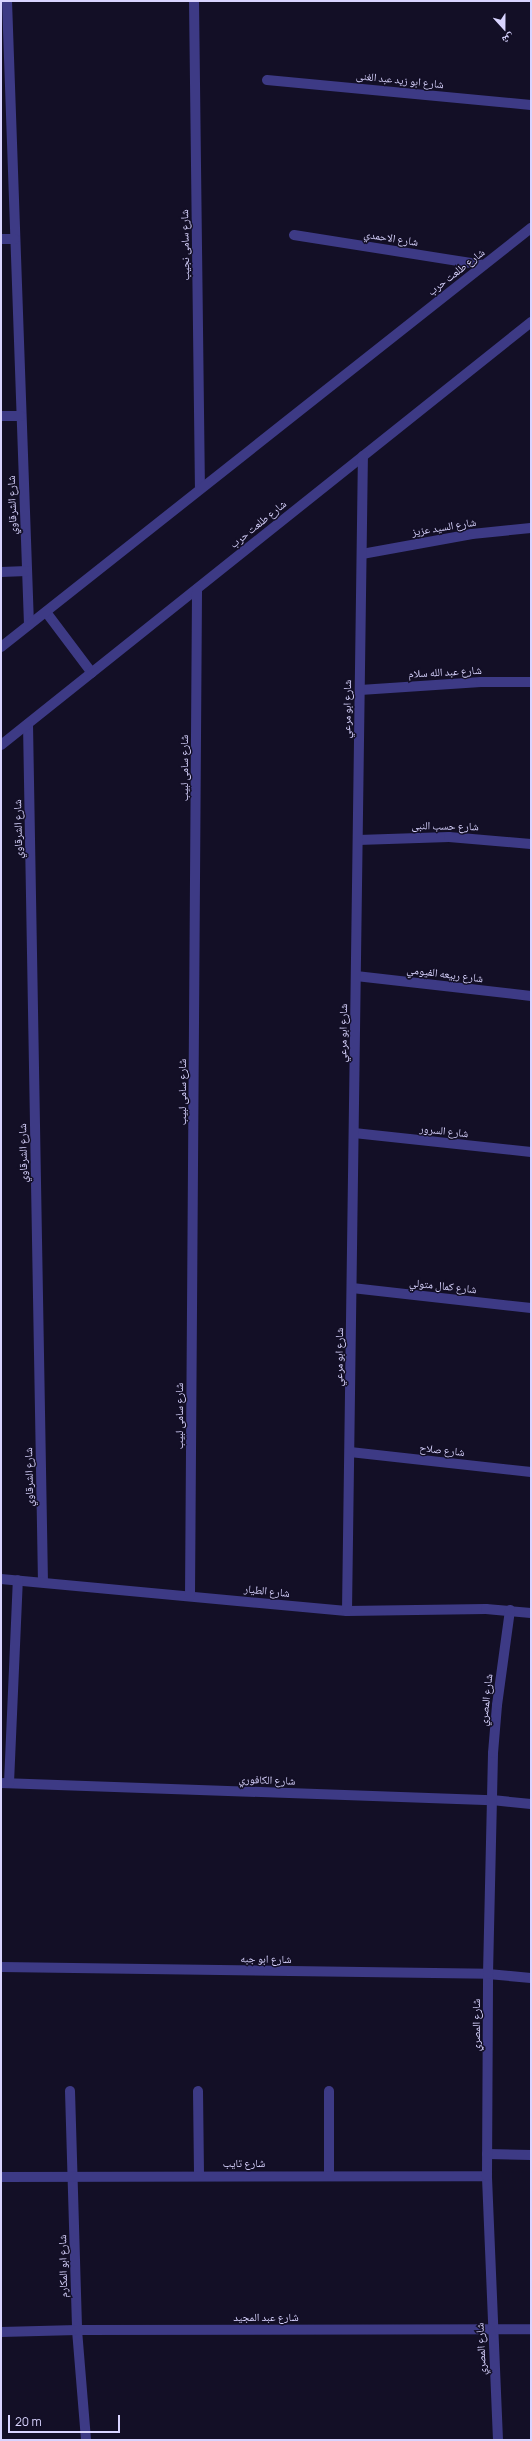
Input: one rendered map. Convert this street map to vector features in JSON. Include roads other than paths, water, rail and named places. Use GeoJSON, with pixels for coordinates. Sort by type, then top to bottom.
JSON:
{"type":"FeatureCollection","features":[{"type":"Feature","properties":{"kind":"street","name":"شارع الشرقاوي"},"geometry":{"type":"LineString","coordinates":[[7,1],[5,74],[15,239],[28,625]]}},
{"type":"Feature","properties":{"kind":"street","name":"شارع سامى نجيب"},"geometry":{"type":"LineString","coordinates":[[194,1],[200,490]]}},
{"type":"Feature","properties":{"kind":"street","name":"شارع ابو زيد عبد الغنى"},"geometry":{"type":"LineString","coordinates":[[267,80],[531,105]]}},
{"type":"Feature","properties":{"kind":"street","name":"شارع طلعت حرب"},"geometry":{"type":"LineString","coordinates":[[1,647],[531,228]]}},
{"type":"Feature","properties":{"kind":"street","name":"شارع الاحمدي"},"geometry":{"type":"LineString","coordinates":[[294,235],[484,265]]}},
{"type":"Feature","properties":{"kind":"street"},"geometry":{"type":"LineString","coordinates":[[1,239],[15,239]]}},
{"type":"Feature","properties":{"kind":"street","name":"شارع طلعت حرب"},"geometry":{"type":"LineString","coordinates":[[1,745],[531,322]]}},
{"type":"Feature","properties":{"kind":"street"},"geometry":{"type":"LineString","coordinates":[[1,416],[21,416]]}},
{"type":"Feature","properties":{"kind":"street","name":"شارع ابو مرعي"},"geometry":{"type":"LineString","coordinates":[[347,1611],[362,554],[362,456]]}},
{"type":"Feature","properties":{"kind":"street","name":"شارع السيد عزيز"},"geometry":{"type":"LineString","coordinates":[[362,554],[472,534],[531,528]]}},
{"type":"Feature","properties":{"kind":"street"},"geometry":{"type":"LineString","coordinates":[[1,572],[26,571]]}},
{"type":"Feature","properties":{"kind":"street","name":"شارع سامى لبيب"},"geometry":{"type":"LineString","coordinates":[[190,1596],[197,588]]}},
{"type":"Feature","properties":{"kind":"street"},"geometry":{"type":"LineString","coordinates":[[46,612],[92,673]]}},
{"type":"Feature","properties":{"kind":"street","name":"شارع عبد الله سلام"},"geometry":{"type":"LineString","coordinates":[[360,690],[482,682],[531,682]]}},
{"type":"Feature","properties":{"kind":"street","name":"شارع الشرقاوي"},"geometry":{"type":"LineString","coordinates":[[28,724],[43,1582]]}},
{"type":"Feature","properties":{"kind":"street","name":"شارع حسب النبى"},"geometry":{"type":"LineString","coordinates":[[358,840],[448,837],[531,844]]}},
{"type":"Feature","properties":{"kind":"street","name":"شارع ربيعه الفيومي"},"geometry":{"type":"LineString","coordinates":[[356,976],[531,996]]}},
{"type":"Feature","properties":{"kind":"street","name":"شارع السرور"},"geometry":{"type":"LineString","coordinates":[[354,1133],[531,1152]]}},
{"type":"Feature","properties":{"kind":"street","name":"شارع كمال متولي"},"geometry":{"type":"LineString","coordinates":[[352,1288],[531,1308]]}},
{"type":"Feature","properties":{"kind":"street","name":"شارع صلاح"},"geometry":{"type":"LineString","coordinates":[[350,1452],[531,1472]]}},
{"type":"Feature","properties":{"kind":"street","name":"شارع الطيار"},"geometry":{"type":"LineString","coordinates":[[1,1578],[347,1611],[510,1610],[531,1613]]}},
{"type":"Feature","properties":{"kind":"street"},"geometry":{"type":"LineString","coordinates":[[5,1783],[18,1580]]}},
{"type":"Feature","properties":{"kind":"street","name":"شارع المصري"},"geometry":{"type":"LineString","coordinates":[[498,2440],[492,2329],[487,2176],[488,1974],[492,1800],[497,1705],[510,1610]]}},
{"type":"Feature","properties":{"kind":"street","name":"شارع الكافوري"},"geometry":{"type":"LineString","coordinates":[[5,1783],[492,1800],[531,1804]]}},
{"type":"Feature","properties":{"kind":"street","name":"شارع ابو جبه"},"geometry":{"type":"LineString","coordinates":[[1,1967],[488,1974],[531,1978]]}},
{"type":"Feature","properties":{"kind":"street","name":"شارع ابو المكارم"},"geometry":{"type":"LineString","coordinates":[[70,2091],[77,2330],[86,2440]]}},
{"type":"Feature","properties":{"kind":"street"},"geometry":{"type":"LineString","coordinates":[[198,2091],[199,2176]]}},
{"type":"Feature","properties":{"kind":"street"},"geometry":{"type":"LineString","coordinates":[[329,2091],[329,2175]]}},
{"type":"Feature","properties":{"kind":"street"},"geometry":{"type":"LineString","coordinates":[[487,2154],[531,2155]]}},
{"type":"Feature","properties":{"kind":"street","name":"شارع تايب"},"geometry":{"type":"LineString","coordinates":[[1,2177],[73,2178],[329,2175],[487,2176]]}},
{"type":"Feature","properties":{"kind":"street","name":"شارع عبد المجيد"},"geometry":{"type":"LineString","coordinates":[[1,2332],[77,2330],[531,2329]]}}]}
